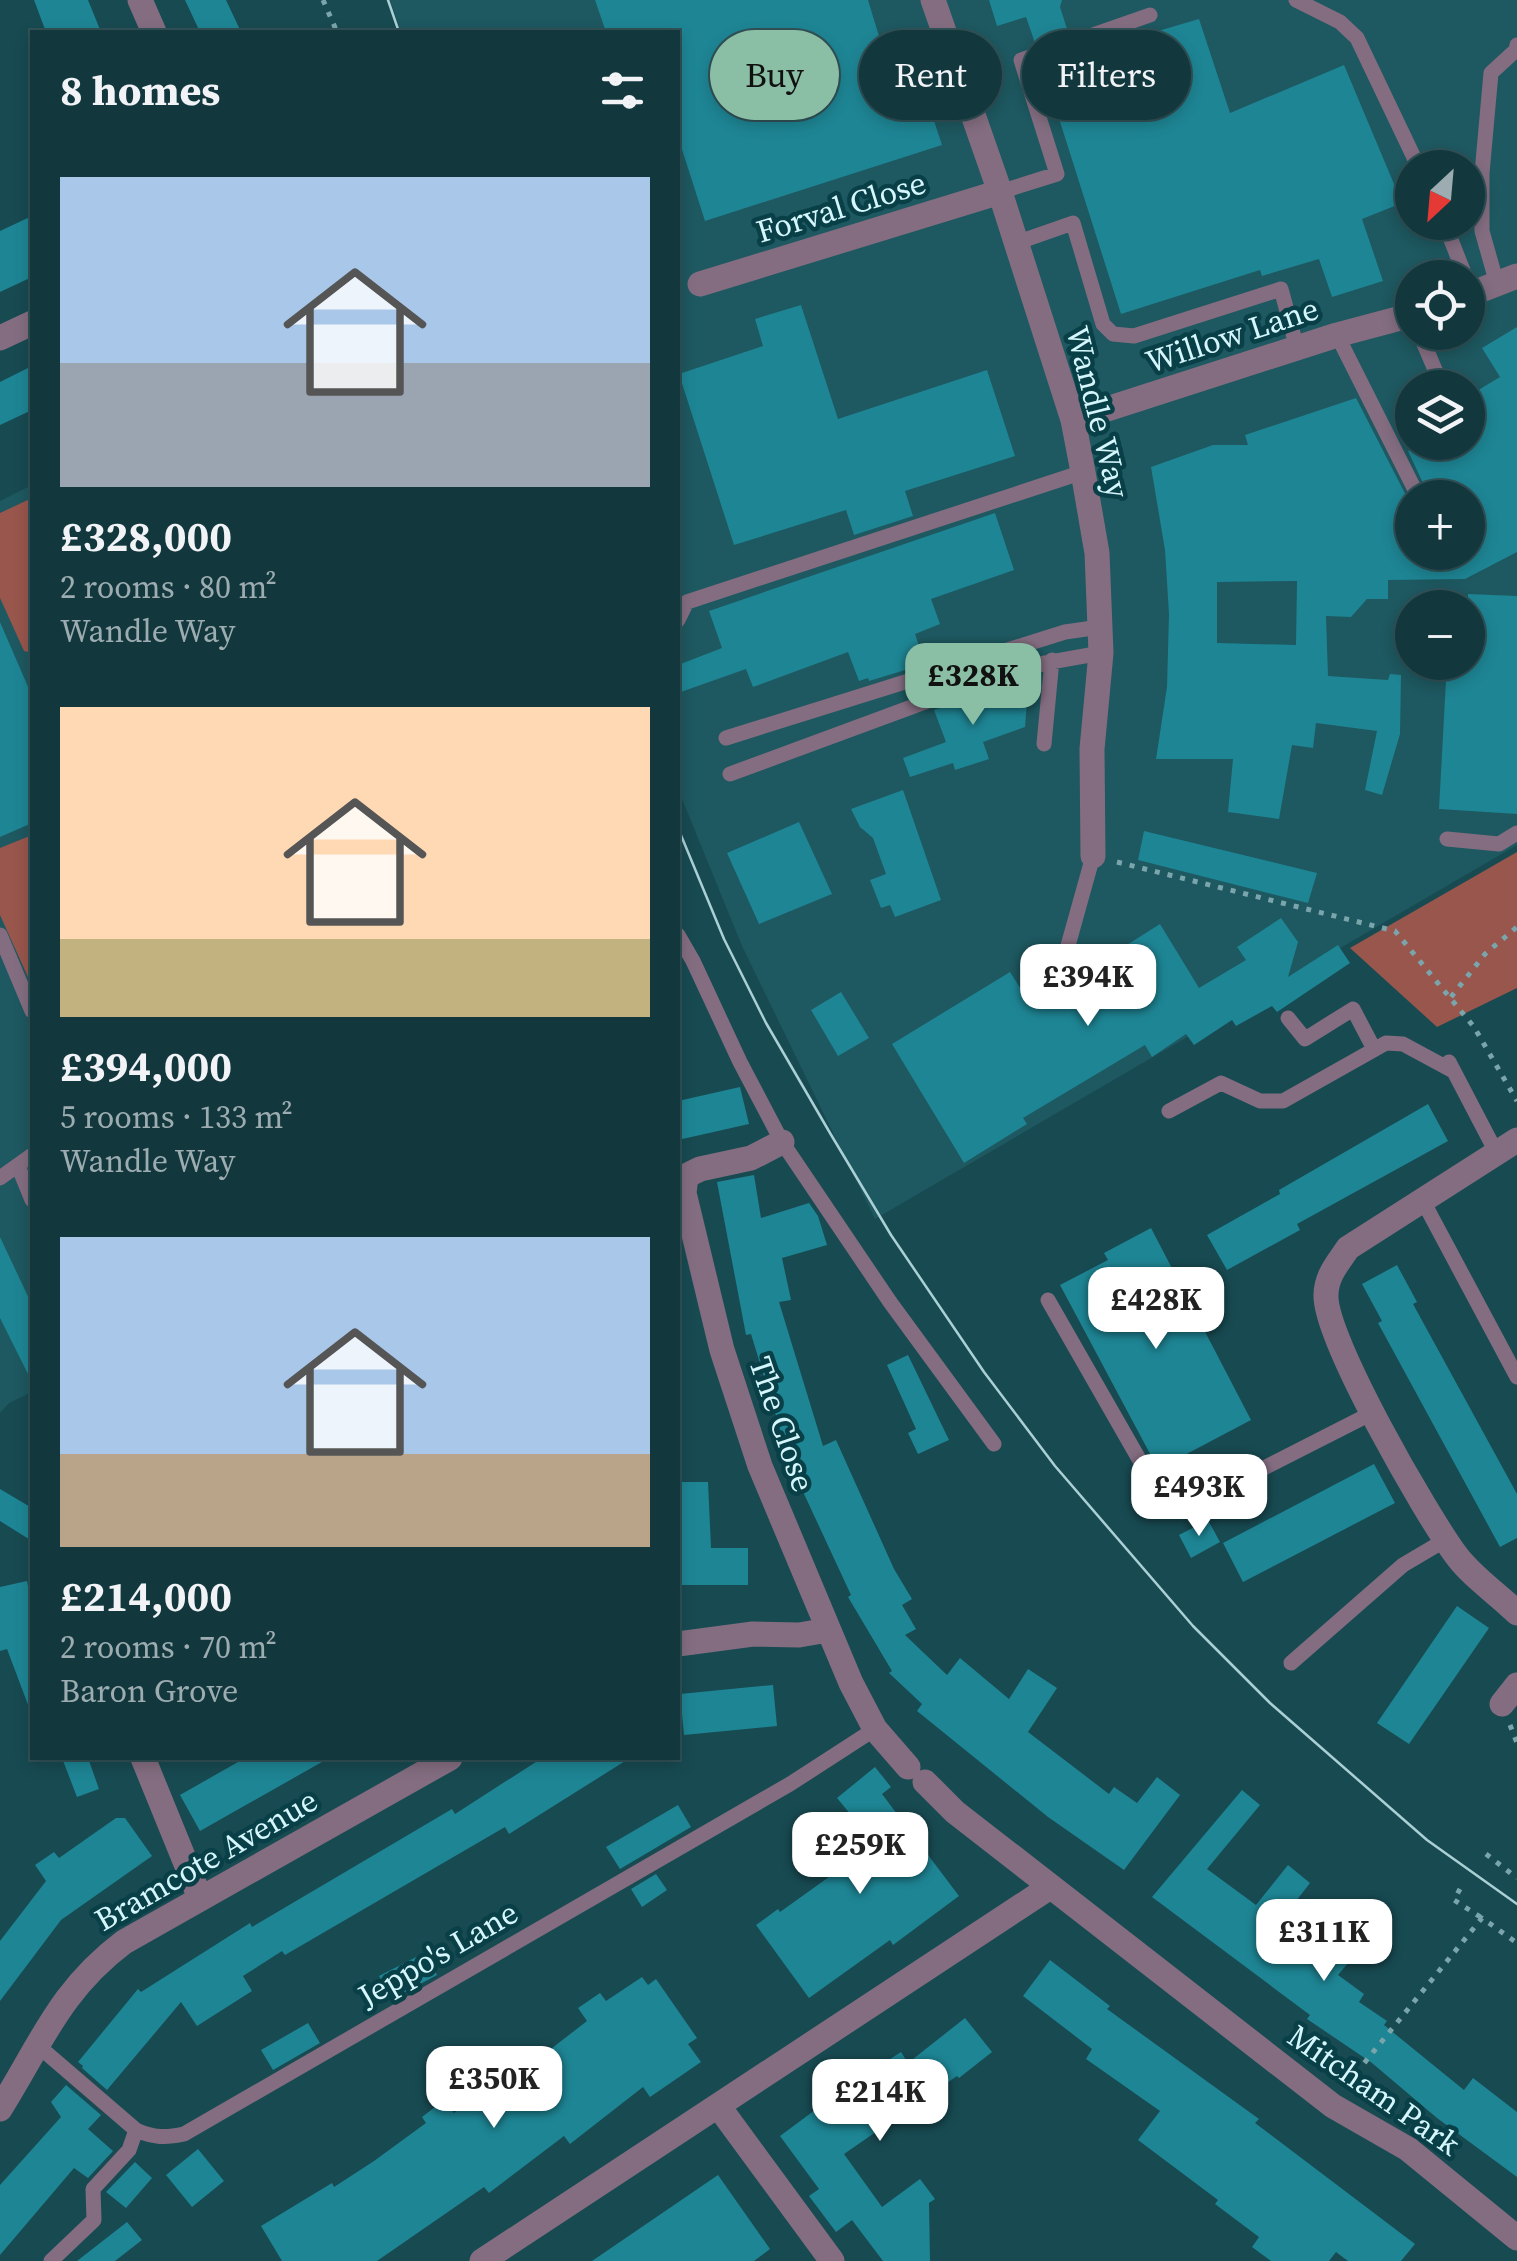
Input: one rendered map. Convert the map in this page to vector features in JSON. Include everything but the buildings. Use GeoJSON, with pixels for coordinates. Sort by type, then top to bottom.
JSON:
{"type":"FeatureCollection","features":[{"type":"Feature","properties":{"kind":"street"},"geometry":{"type":"LineString","coordinates":[[140,0],[153,30]]}},
{"type":"Feature","properties":{"kind":"street","name":"Wandle Way"},"geometry":{"type":"LineString","coordinates":[[933,0],[1073,420],[1083,472],[1097,554],[1101,640],[1092,749],[1094,856]]}},
{"type":"Feature","properties":{"kind":"street","name":"Forval Close"},"geometry":{"type":"LineString","coordinates":[[700,284],[1000,192]]}},
{"type":"Feature","properties":{"kind":"street","name":"Willow Lane"},"geometry":{"type":"LineString","coordinates":[[1073,420],[1395,320]]}},
{"type":"Feature","properties":{"kind":"street"},"geometry":{"type":"LineString","coordinates":[[0,338],[30,324]]}},
{"type":"Feature","properties":{"kind":"street","name":"The Close"},"geometry":{"type":"LineString","coordinates":[[782,1142],[751,1158],[700,1169],[686,1176],[684,1193],[722,1350],[760,1466],[828,1630],[875,1729],[916,1775]]}},
{"type":"Feature","properties":{"kind":"street"},"geometry":{"type":"LineString","coordinates":[[1506,1146],[1348,1248],[1330,1274],[1325,1298],[1331,1324],[1372,1413],[1457,1557],[1517,1614]]}},
{"type":"Feature","properties":{"kind":"street"},"geometry":{"type":"LineString","coordinates":[[680,1644],[752,1634],[799,1635],[828,1630]]}},
{"type":"Feature","properties":{"kind":"street"},"geometry":{"type":"LineString","coordinates":[[144,1760],[200,1898]]}},
{"type":"Feature","properties":{"kind":"street","name":"Bramcote Avenue"},"geometry":{"type":"LineString","coordinates":[[0,2110],[65,1998],[92,1967],[124,1942],[446,1760]]}},
{"type":"Feature","properties":{"kind":"street","name":"Mitcham Park"},"geometry":{"type":"LineString","coordinates":[[916,1775],[955,1812],[1333,2106],[1408,2149],[1517,2238]]}},
{"type":"Feature","properties":{"kind":"street"},"geometry":{"type":"LineString","coordinates":[[482,2261],[720,2108],[1050,1887]]}},
{"type":"Feature","properties":{"kind":"street"},"geometry":{"type":"LineString","coordinates":[[720,2108],[832,2261]]}},
{"type":"Feature","properties":{"kind":"lane"},"geometry":{"type":"LineString","coordinates":[[1296,0],[1340,22],[1357,38],[1410,150]]}},
{"type":"Feature","properties":{"kind":"lane"},"geometry":{"type":"LineString","coordinates":[[1000,192],[1057,174],[1020,60],[1150,15]]}},
{"type":"Feature","properties":{"kind":"lane"},"geometry":{"type":"LineString","coordinates":[[1507,280],[1482,231],[1482,173],[1491,73],[1516,50],[1517,44]]}},
{"type":"Feature","properties":{"kind":"lane"},"geometry":{"type":"LineString","coordinates":[[1016,244],[1074,223],[1103,324],[1113,334],[1134,336],[1281,290],[1297,348]]}},
{"type":"Feature","properties":{"kind":"lane"},"geometry":{"type":"LineString","coordinates":[[1338,335],[1410,480]]}},
{"type":"Feature","properties":{"kind":"lane"},"geometry":{"type":"LineString","coordinates":[[680,616],[686,602],[1083,472]]}},
{"type":"Feature","properties":{"kind":"lane"},"geometry":{"type":"LineString","coordinates":[[726,738],[1065,632],[1101,640]]}},
{"type":"Feature","properties":{"kind":"lane"},"geometry":{"type":"LineString","coordinates":[[730,774],[1101,640]]}},
{"type":"Feature","properties":{"kind":"lane"},"geometry":{"type":"LineString","coordinates":[[1044,744],[1052,660]]}},
{"type":"Feature","properties":{"kind":"lane"},"geometry":{"type":"LineString","coordinates":[[1447,839],[1499,844],[1517,834]]}},
{"type":"Feature","properties":{"kind":"lane"},"geometry":{"type":"LineString","coordinates":[[1029,983],[1064,960],[1094,856]]}},
{"type":"Feature","properties":{"kind":"lane"},"geometry":{"type":"LineString","coordinates":[[0,936],[30,1006]]}},
{"type":"Feature","properties":{"kind":"lane"},"geometry":{"type":"LineString","coordinates":[[680,938],[782,1142],[890,1302],[994,1444]]}},
{"type":"Feature","properties":{"kind":"lane"},"geometry":{"type":"LineString","coordinates":[[1288,1018],[1305,1039],[1353,1009],[1374,1050]]}},
{"type":"Feature","properties":{"kind":"lane"},"geometry":{"type":"LineString","coordinates":[[1169,1111],[1221,1083],[1260,1101],[1283,1101],[1386,1043],[1403,1044],[1450,1065],[1506,1146]]}},
{"type":"Feature","properties":{"kind":"lane"},"geometry":{"type":"LineString","coordinates":[[0,1178],[30,1157]]}},
{"type":"Feature","properties":{"kind":"lane"},"geometry":{"type":"LineString","coordinates":[[18,1166],[30,1195]]}},
{"type":"Feature","properties":{"kind":"lane"},"geometry":{"type":"LineString","coordinates":[[1423,1200],[1517,1377]]}},
{"type":"Feature","properties":{"kind":"lane"},"geometry":{"type":"LineString","coordinates":[[1048,1300],[1162,1501],[1186,1508],[1372,1413]]}},
{"type":"Feature","properties":{"kind":"lane"},"geometry":{"type":"LineString","coordinates":[[1291,1663],[1403,1565],[1447,1540]]}},
{"type":"Feature","properties":{"kind":"lane","name":"Jeppo's Lane"},"geometry":{"type":"LineString","coordinates":[[136,2130],[167,2138],[184,2134],[790,1784],[875,1729]]}},
{"type":"Feature","properties":{"kind":"lane"},"geometry":{"type":"LineString","coordinates":[[36,2044],[136,2130],[130,2150],[94,2188],[94,2220],[51,2261]]}},
{"type":"Feature","properties":{"kind":"path"},"geometry":{"type":"LineString","coordinates":[[324,0],[335,30]]}},
{"type":"Feature","properties":{"kind":"path"},"geometry":{"type":"LineString","coordinates":[[1094,856],[1395,931],[1474,1027],[1517,1102]]}},
{"type":"Feature","properties":{"kind":"path"},"geometry":{"type":"LineString","coordinates":[[1450,998],[1485,954],[1517,928]]}},
{"type":"Feature","properties":{"kind":"path"},"geometry":{"type":"LineString","coordinates":[[1486,1854],[1517,1878]]}},
{"type":"Feature","properties":{"kind":"path"},"geometry":{"type":"LineString","coordinates":[[1460,1889],[1454,1900],[1517,1943]]}},
{"type":"Feature","properties":{"kind":"path"},"geometry":{"type":"LineString","coordinates":[[1333,2106],[1357,2068],[1482,1918]]}},
{"type":"Feature","properties":{"kind":"shaded area"},"geometry":{"type":"Polygon","coordinates":[[[390,0],[1517,0],[1517,845],[875,1219],[742,946],[680,794],[680,30],[400,30],[390,0]]]}},
{"type":"Feature","properties":{"kind":"shaded area"},"geometry":{"type":"Polygon","coordinates":[[[30,486],[30,1393],[9,1403],[0,1413],[0,501],[30,486]]]}},
{"type":"Feature","properties":{"kind":"shaded area"},"geometry":{"type":"Polygon","coordinates":[[[30,499],[30,652],[24,651],[0,598],[0,513],[30,499]]]}},
{"type":"Feature","properties":{"kind":"shaded area"},"geometry":{"type":"Polygon","coordinates":[[[30,836],[30,982],[0,915],[0,848],[30,836]]]}},
{"type":"Feature","properties":{"kind":"shaded area"},"geometry":{"type":"Polygon","coordinates":[[[1517,852],[1517,988],[1437,1027],[1350,948],[1517,852]]]}},
{"type":"Feature","properties":{"kind":"tram line"},"geometry":{"type":"LineString","coordinates":[[388,0],[398,30]]}},
{"type":"Feature","properties":{"kind":"tram line"},"geometry":{"type":"LineString","coordinates":[[680,833],[724,939],[766,1023],[830,1133],[891,1235],[984,1372],[1055,1466],[1193,1626],[1270,1703],[1427,1840],[1517,1904]]}}]}
